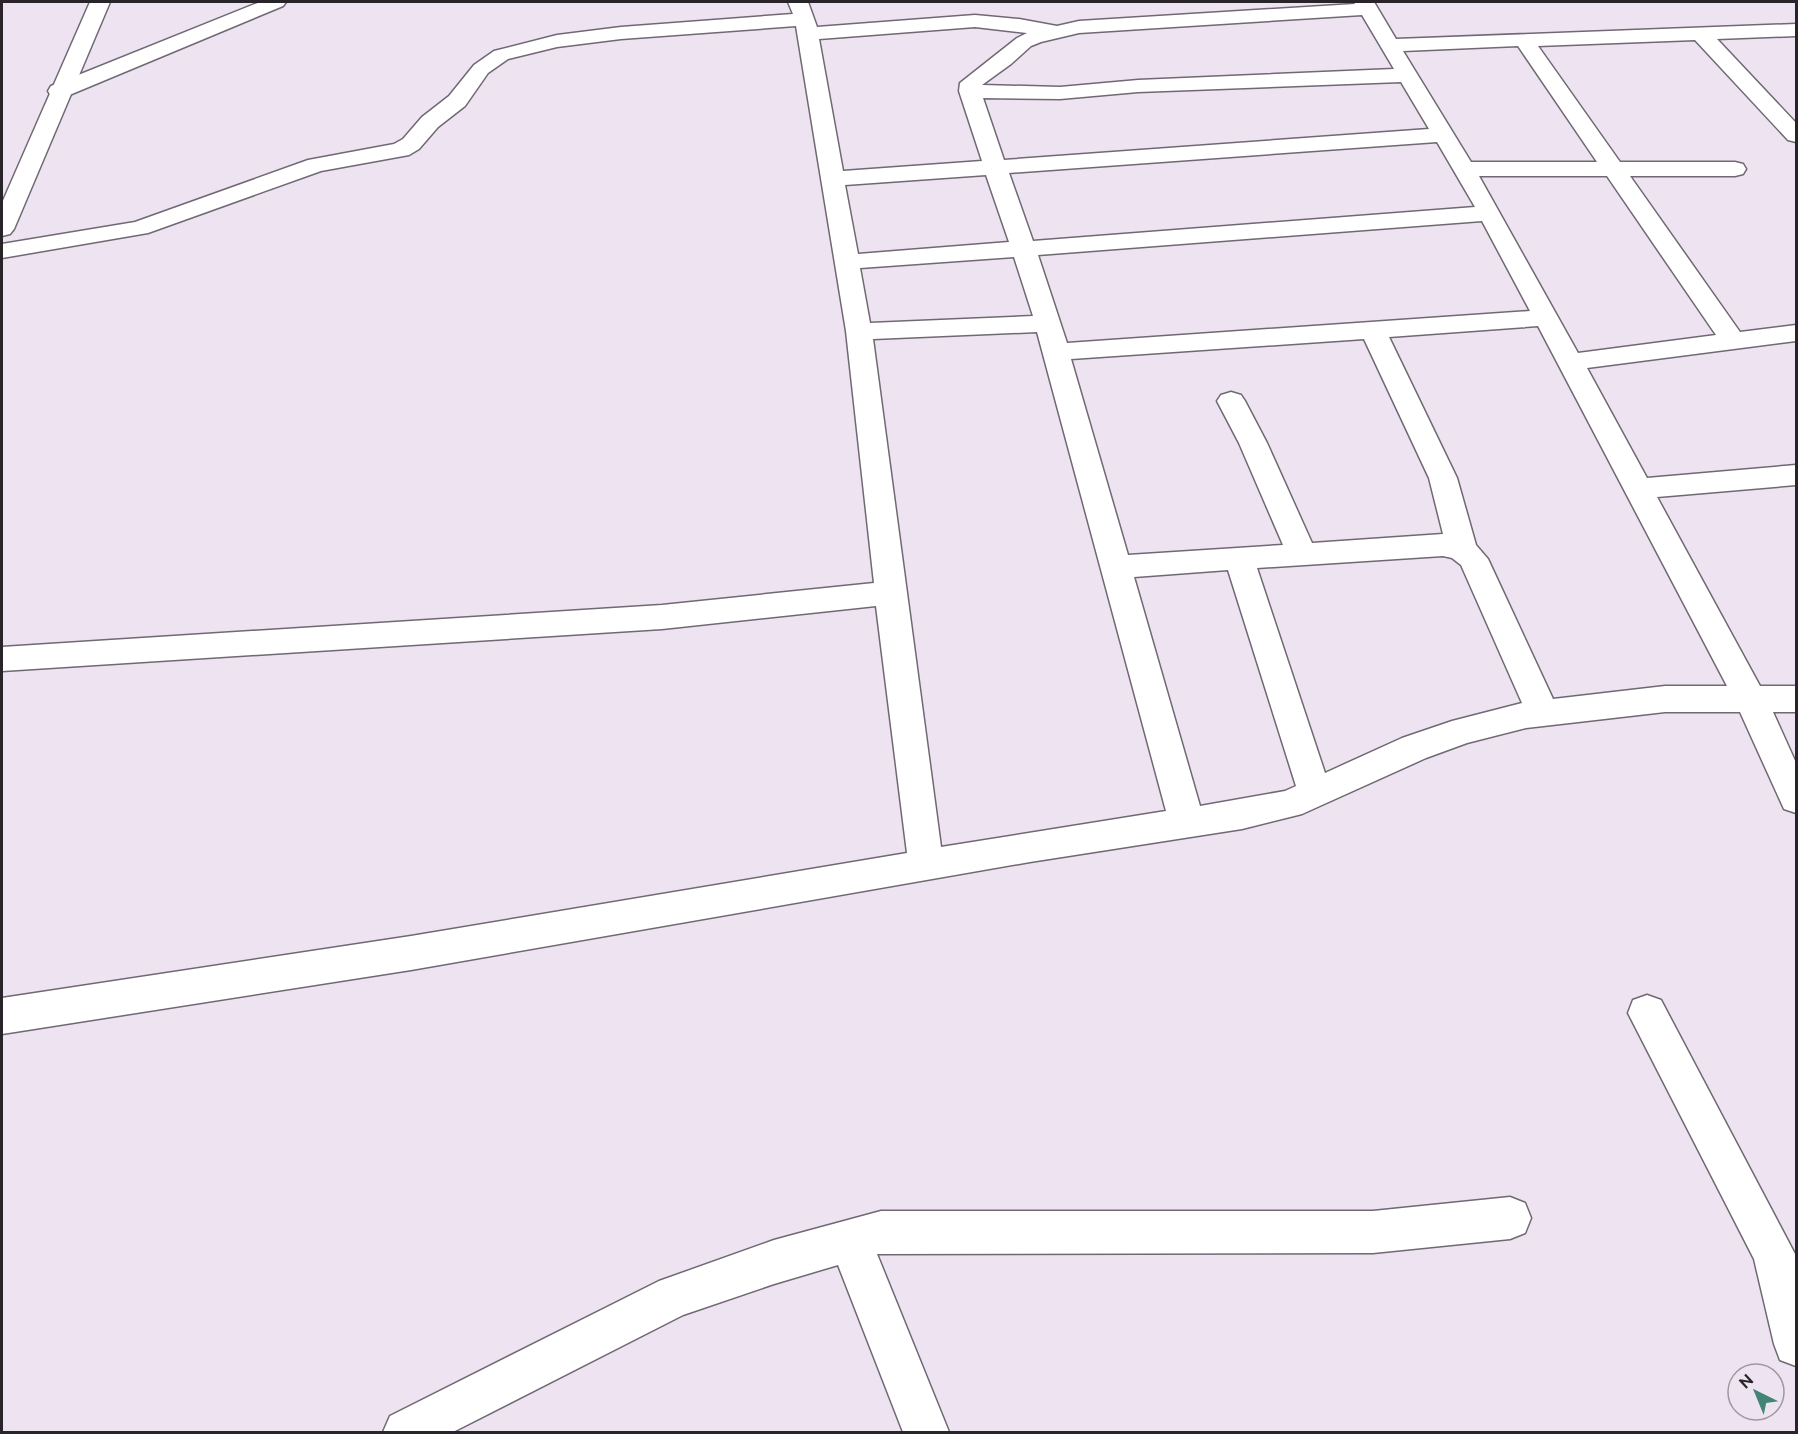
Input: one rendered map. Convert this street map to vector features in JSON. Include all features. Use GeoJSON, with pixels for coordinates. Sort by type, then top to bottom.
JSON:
{"type":"FeatureCollection","features":[{"type":"Feature","properties":{"kind":"street"},"geometry":{"type":"LineString","coordinates":[[2,229],[59,91],[100,2]]}},
{"type":"Feature","properties":{"kind":"street"},"geometry":{"type":"LineString","coordinates":[[59,91],[276,2]]}},
{"type":"Feature","properties":{"kind":"street"},"geometry":{"type":"LineString","coordinates":[[1187,823],[1048,323],[1025,248],[994,168],[970,91],[971,83],[1011,55],[1024,42],[1054,32],[1099,24],[1366,5],[1490,213],[1751,700],[1797,800]]}},
{"type":"Feature","properties":{"kind":"street"},"geometry":{"type":"LineString","coordinates":[[2,250],[140,228],[316,165],[401,150],[411,144],[430,122],[457,101],[481,69],[501,55],[522,49],[621,33],[803,18],[994,22],[1054,32]]}},
{"type":"Feature","properties":{"kind":"street"},"geometry":{"type":"LineString","coordinates":[[803,18],[860,331],[890,593],[926,865]]}},
{"type":"Feature","properties":{"kind":"street"},"geometry":{"type":"LineString","coordinates":[[1390,45],[1525,42],[1796,30]]}},
{"type":"Feature","properties":{"kind":"street"},"geometry":{"type":"LineString","coordinates":[[1700,33],[1797,135]]}},
{"type":"Feature","properties":{"kind":"street"},"geometry":{"type":"LineString","coordinates":[[1525,42],[1616,169],[1734,342]]}},
{"type":"Feature","properties":{"kind":"street"},"geometry":{"type":"LineString","coordinates":[[970,91],[1060,93],[1138,86],[1407,75]]}},
{"type":"Feature","properties":{"kind":"street"},"geometry":{"type":"LineString","coordinates":[[833,179],[1444,135]]}},
{"type":"Feature","properties":{"kind":"street"},"geometry":{"type":"LineString","coordinates":[[1464,169],[1735,169]]}},
{"type":"Feature","properties":{"kind":"street"},"geometry":{"type":"LineString","coordinates":[[847,262],[1490,213]]}},
{"type":"Feature","properties":{"kind":"street"},"geometry":{"type":"LineString","coordinates":[[1056,352],[1546,318]]}},
{"type":"Feature","properties":{"kind":"street"},"geometry":{"type":"LineString","coordinates":[[860,331],[975,328],[1048,323]]}},
{"type":"Feature","properties":{"kind":"street"},"geometry":{"type":"LineString","coordinates":[[1372,329],[1443,478],[1462,550]]}},
{"type":"Feature","properties":{"kind":"street"},"geometry":{"type":"LineString","coordinates":[[1570,362],[1797,333]]}},
{"type":"Feature","properties":{"kind":"street"},"geometry":{"type":"LineString","coordinates":[[1231,401],[1253,443],[1302,554]]}},
{"type":"Feature","properties":{"kind":"street"},"geometry":{"type":"LineString","coordinates":[[1638,489],[1797,475]]}},
{"type":"Feature","properties":{"kind":"street"},"geometry":{"type":"LineString","coordinates":[[1116,567],[1443,545],[1462,550],[1473,559],[1543,713]]}},
{"type":"Feature","properties":{"kind":"street"},"geometry":{"type":"LineString","coordinates":[[1239,558],[1315,793]]}},
{"type":"Feature","properties":{"kind":"street"},"geometry":{"type":"LineString","coordinates":[[2,659],[662,617],[890,593]]}},
{"type":"Feature","properties":{"kind":"street"},"geometry":{"type":"LineString","coordinates":[[2,1016],[400,955],[1290,804],[1414,748],[1464,730],[1543,713],[1665,699],[1797,699]]}},
{"type":"Feature","properties":{"kind":"street"},"geometry":{"type":"LineString","coordinates":[[1647,1013],[1774,1254],[1797,1344]]}},
{"type":"Feature","properties":{"kind":"street"},"geometry":{"type":"LineString","coordinates":[[406,1432],[674,1296],[774,1262],[881,1233],[968,1231],[1373,1232],[1510,1218]]}},
{"type":"Feature","properties":{"kind":"street"},"geometry":{"type":"LineString","coordinates":[[850,1241],[926,1432]]}}]}
